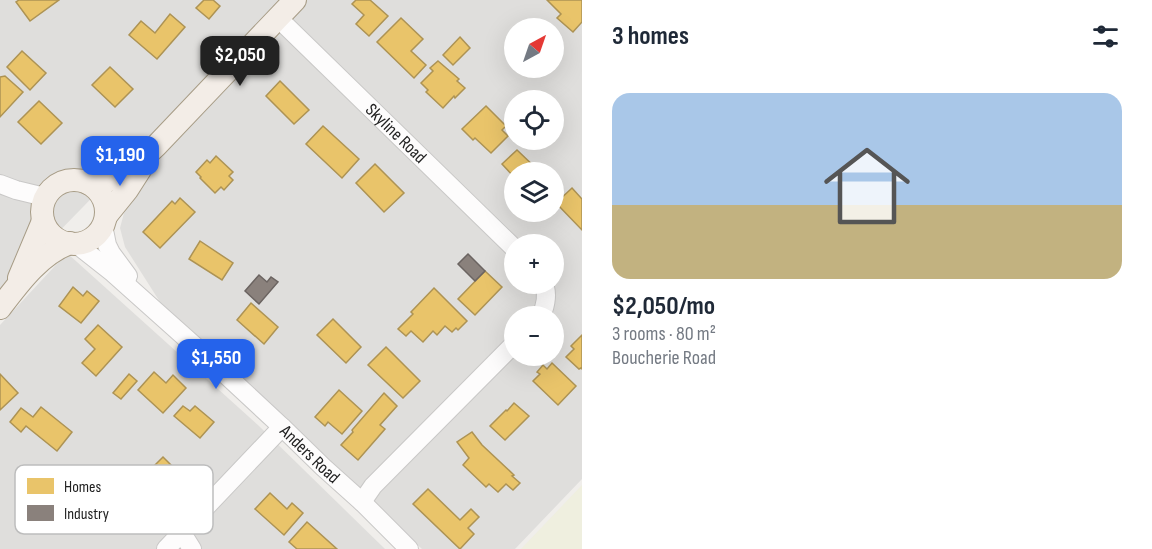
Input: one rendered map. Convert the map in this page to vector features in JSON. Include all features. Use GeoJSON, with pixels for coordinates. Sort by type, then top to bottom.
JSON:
{"type":"FeatureCollection","features":[{"type":"Feature","properties":{"kind":"main road"},"geometry":{"type":"LineString","coordinates":[[88,183],[99,184],[129,171],[156,146],[295,0]]}},
{"type":"Feature","properties":{"kind":"main road"},"geometry":{"type":"LineString","coordinates":[[0,308],[15,287],[57,248],[84,242],[98,233],[104,220],[156,146]]}},
{"type":"Feature","properties":{"kind":"main road"},"geometry":{"type":"LineString","coordinates":[[73,243],[56,238],[46,228],[42,209],[45,197],[50,190],[63,181],[80,180],[88,183],[102,196],[106,206],[104,220]]}},
{"type":"Feature","properties":{"kind":"main road"},"geometry":{"type":"LineString","coordinates":[[15,287],[43,221]]}},
{"type":"Feature","properties":{"kind":"street","name":"Skyline Road"},"geometry":{"type":"LineString","coordinates":[[278,18],[504,238]]}},
{"type":"Feature","properties":{"kind":"street"},"geometry":{"type":"LineString","coordinates":[[0,184],[45,197]]}},
{"type":"Feature","properties":{"kind":"street","name":"Anders Road"},"geometry":{"type":"LineString","coordinates":[[104,220],[107,245],[111,253],[157,313]]}},
{"type":"Feature","properties":{"kind":"street","name":"Anders Road"},"geometry":{"type":"LineString","coordinates":[[73,243],[113,273],[188,340],[410,549]]}},
{"type":"Feature","properties":{"kind":"street"},"geometry":{"type":"LineString","coordinates":[[362,502],[373,486],[504,354]]}},
{"type":"Feature","properties":{"kind":"street"},"geometry":{"type":"LineString","coordinates":[[213,500],[282,427]]}},
{"type":"Feature","properties":{"kind":"street"},"geometry":{"type":"LineString","coordinates":[[166,549],[181,534]]}},
{"type":"Feature","properties":{"kind":"street"},"geometry":{"type":"LineString","coordinates":[[183,534],[192,549]]}},
{"type":"Feature","properties":{"kind":"shaded area"},"geometry":{"type":"Polygon","coordinates":[[[0,0],[285,0],[0,292],[0,0]]]}},
{"type":"Feature","properties":{"kind":"shaded area"},"geometry":{"type":"Polygon","coordinates":[[[304,0],[582,0],[582,479],[515,549],[422,549],[167,313],[125,247],[120,228],[124,213],[164,148],[304,0]]]}},
{"type":"Feature","properties":{"kind":"shaded area"},"geometry":{"type":"Polygon","coordinates":[[[67,253],[259,426],[385,549],[0,549],[0,325],[67,253]]]}},
{"type":"Feature","properties":{"kind":"green space"},"geometry":{"type":"Polygon","coordinates":[[[582,485],[582,549],[521,549],[582,485]]]}},
{"type":"Feature","properties":{"kind":"building: Homes"},"geometry":{"type":"Polygon","coordinates":[[[19,0],[59,0],[30,21],[16,2],[19,0]]]}},
{"type":"Feature","properties":{"kind":"building: Homes"},"geometry":{"type":"Polygon","coordinates":[[[204,0],[213,0],[220,6],[209,19],[196,8],[204,0]]]}},
{"type":"Feature","properties":{"kind":"building: Homes"},"geometry":{"type":"Polygon","coordinates":[[[356,0],[370,0],[388,16],[369,36],[356,24],[364,15],[352,4],[356,0]]]}},
{"type":"Feature","properties":{"kind":"building: Homes"},"geometry":{"type":"Polygon","coordinates":[[[547,0],[582,0],[582,22],[573,32],[564,24],[564,18],[557,18],[561,14],[547,0]]]}},
{"type":"Feature","properties":{"kind":"building: Homes"},"geometry":{"type":"Polygon","coordinates":[[[170,14],[185,27],[157,59],[129,35],[141,21],[155,33],[170,14]]]}},
{"type":"Feature","properties":{"kind":"building: Homes"},"geometry":{"type":"Polygon","coordinates":[[[401,18],[423,39],[411,51],[426,65],[414,78],[377,42],[401,18]]]}},
{"type":"Feature","properties":{"kind":"building: Homes"},"geometry":{"type":"Polygon","coordinates":[[[460,37],[470,48],[453,65],[443,55],[460,37]]]}},
{"type":"Feature","properties":{"kind":"building: Homes"},"geometry":{"type":"Polygon","coordinates":[[[22,51],[46,73],[30,90],[7,67],[22,51]]]}},
{"type":"Feature","properties":{"kind":"building: Homes"},"geometry":{"type":"Polygon","coordinates":[[[438,61],[459,79],[457,81],[465,88],[443,108],[426,92],[428,90],[421,83],[433,71],[430,68],[438,61]]]}},
{"type":"Feature","properties":{"kind":"building: Homes"},"geometry":{"type":"Polygon","coordinates":[[[110,67],[133,89],[115,107],[92,85],[110,67]]]}},
{"type":"Feature","properties":{"kind":"building: Homes"},"geometry":{"type":"Polygon","coordinates":[[[5,76],[23,92],[0,117],[0,77],[5,76]]]}},
{"type":"Feature","properties":{"kind":"building: Homes"},"geometry":{"type":"Polygon","coordinates":[[[280,81],[309,110],[294,124],[266,96],[280,81]]]}},
{"type":"Feature","properties":{"kind":"building: Homes"},"geometry":{"type":"Polygon","coordinates":[[[39,101],[62,123],[41,144],[18,122],[39,101]]]}},
{"type":"Feature","properties":{"kind":"building: Homes"},"geometry":{"type":"Polygon","coordinates":[[[486,106],[504,124],[502,130],[504,140],[491,153],[462,129],[486,106]]]}},
{"type":"Feature","properties":{"kind":"building: Homes"},"geometry":{"type":"Polygon","coordinates":[[[323,126],[359,159],[342,178],[306,144],[323,126]]]}},
{"type":"Feature","properties":{"kind":"building: Homes"},"geometry":{"type":"Polygon","coordinates":[[[517,150],[530,162],[504,162],[517,150]]]}},
{"type":"Feature","properties":{"kind":"building: Homes"},"geometry":{"type":"Polygon","coordinates":[[[216,156],[233,172],[229,176],[233,180],[224,190],[221,187],[215,193],[196,172],[207,160],[210,163],[216,156]]]}},
{"type":"Feature","properties":{"kind":"building: Homes"},"geometry":{"type":"Polygon","coordinates":[[[375,164],[404,193],[384,212],[356,183],[375,164]]]}},
{"type":"Feature","properties":{"kind":"building: Homes"},"geometry":{"type":"Polygon","coordinates":[[[572,188],[582,199],[582,230],[564,211],[564,196],[572,188]]]}},
{"type":"Feature","properties":{"kind":"building: Homes"},"geometry":{"type":"Polygon","coordinates":[[[180,198],[195,212],[160,248],[143,232],[172,201],[175,204],[180,198]]]}},
{"type":"Feature","properties":{"kind":"building: Homes"},"geometry":{"type":"Polygon","coordinates":[[[200,241],[233,263],[222,280],[189,259],[200,241]]]}},
{"type":"Feature","properties":{"kind":"building: Homes"},"geometry":{"type":"Polygon","coordinates":[[[485,271],[502,287],[475,315],[458,299],[485,271]]]}},
{"type":"Feature","properties":{"kind":"building: Homes"},"geometry":{"type":"Polygon","coordinates":[[[73,287],[83,296],[87,291],[99,301],[81,323],[59,306],[73,287]]]}},
{"type":"Feature","properties":{"kind":"building: Homes"},"geometry":{"type":"Polygon","coordinates":[[[434,288],[467,321],[458,330],[456,328],[452,332],[445,326],[437,335],[433,331],[423,342],[411,331],[406,336],[398,329],[434,288]]]}},
{"type":"Feature","properties":{"kind":"building: Homes"},"geometry":{"type":"Polygon","coordinates":[[[251,303],[278,327],[264,344],[237,320],[251,303]]]}},
{"type":"Feature","properties":{"kind":"building: Homes"},"geometry":{"type":"Polygon","coordinates":[[[333,319],[361,347],[346,363],[317,335],[333,319]]]}},
{"type":"Feature","properties":{"kind":"building: Homes"},"geometry":{"type":"Polygon","coordinates":[[[98,325],[122,347],[96,376],[82,363],[95,349],[85,339],[98,325]]]}},
{"type":"Feature","properties":{"kind":"building: Homes"},"geometry":{"type":"Polygon","coordinates":[[[582,335],[582,369],[579,369],[566,357],[574,349],[571,346],[582,335]]]}},
{"type":"Feature","properties":{"kind":"building: Homes"},"geometry":{"type":"Polygon","coordinates":[[[386,347],[420,381],[403,398],[368,365],[386,347]]]}},
{"type":"Feature","properties":{"kind":"building: Homes"},"geometry":{"type":"Polygon","coordinates":[[[542,366],[547,369],[550,366],[555,366],[576,386],[558,405],[533,381],[540,374],[537,372],[542,366]]]}},
{"type":"Feature","properties":{"kind":"building: Homes"},"geometry":{"type":"Polygon","coordinates":[[[154,372],[166,383],[173,375],[186,388],[163,413],[138,390],[154,372]]]}},
{"type":"Feature","properties":{"kind":"building: Homes"},"geometry":{"type":"Polygon","coordinates":[[[0,374],[18,393],[0,410],[0,374]]]}},
{"type":"Feature","properties":{"kind":"building: Homes"},"geometry":{"type":"Polygon","coordinates":[[[129,374],[137,381],[121,399],[113,393],[129,374]]]}},
{"type":"Feature","properties":{"kind":"building: Homes"},"geometry":{"type":"Polygon","coordinates":[[[339,390],[362,411],[342,434],[328,422],[325,426],[315,417],[339,390]]]}},
{"type":"Feature","properties":{"kind":"building: Homes"},"geometry":{"type":"Polygon","coordinates":[[[384,393],[397,406],[380,425],[385,429],[358,460],[341,445],[384,393]]]}},
{"type":"Feature","properties":{"kind":"building: Homes"},"geometry":{"type":"Polygon","coordinates":[[[514,403],[529,416],[505,440],[490,426],[514,403]]]}},
{"type":"Feature","properties":{"kind":"building: Homes"},"geometry":{"type":"Polygon","coordinates":[[[183,406],[190,411],[195,406],[214,422],[200,438],[174,416],[183,406]]]}},
{"type":"Feature","properties":{"kind":"building: Homes"},"geometry":{"type":"Polygon","coordinates":[[[41,407],[72,432],[57,451],[26,426],[21,432],[10,422],[21,408],[33,417],[41,407]]]}},
{"type":"Feature","properties":{"kind":"building: Homes"},"geometry":{"type":"Polygon","coordinates":[[[472,432],[520,483],[513,490],[506,484],[498,492],[489,484],[486,487],[463,465],[469,458],[457,442],[472,432]]]}},
{"type":"Feature","properties":{"kind":"building: Homes"},"geometry":{"type":"Polygon","coordinates":[[[163,457],[171,465],[155,465],[163,457]]]}},
{"type":"Feature","properties":{"kind":"building: Homes"},"geometry":{"type":"Polygon","coordinates":[[[428,489],[460,520],[471,509],[479,517],[468,528],[474,534],[460,549],[413,504],[428,489]]]}},
{"type":"Feature","properties":{"kind":"building: Homes"},"geometry":{"type":"Polygon","coordinates":[[[270,493],[287,509],[292,503],[303,513],[284,535],[255,509],[270,493]]]}},
{"type":"Feature","properties":{"kind":"building: Homes"},"geometry":{"type":"Polygon","coordinates":[[[307,522],[337,549],[297,549],[289,542],[307,522]]]}},
{"type":"Feature","properties":{"kind":"building: Industry"},"geometry":{"type":"Polygon","coordinates":[[[468,254],[485,271],[475,281],[458,264],[468,254]]]}},
{"type":"Feature","properties":{"kind":"building: Industry"},"geometry":{"type":"Polygon","coordinates":[[[259,275],[267,282],[271,277],[278,282],[259,304],[245,291],[259,275]]]}}]}
